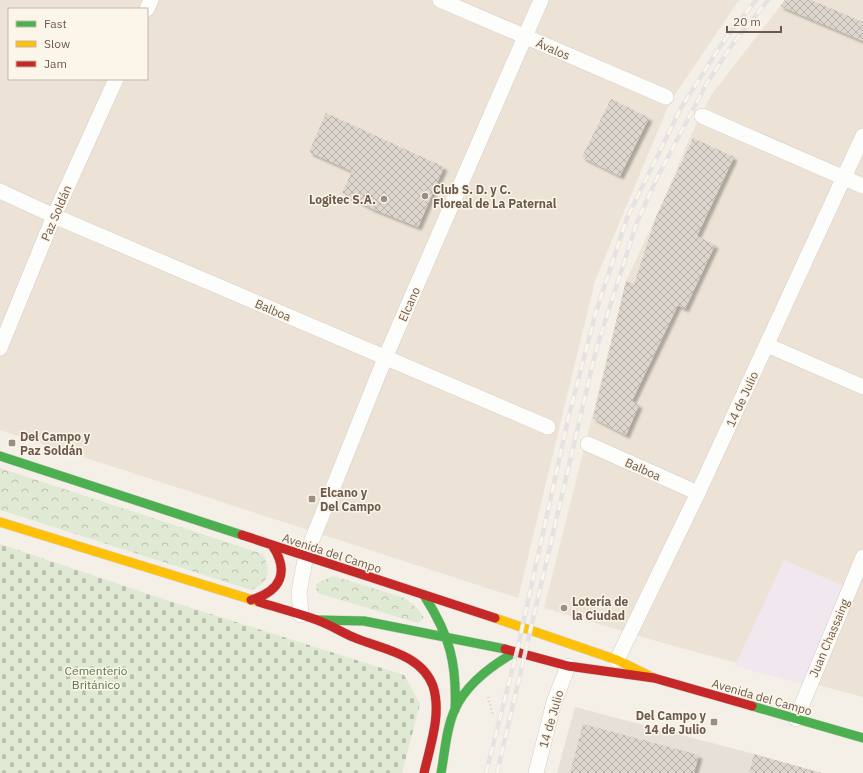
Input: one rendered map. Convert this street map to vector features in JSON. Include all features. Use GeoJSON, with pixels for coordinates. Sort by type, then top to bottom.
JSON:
{"type":"FeatureCollection","features":[{"type":"Feature","properties":{"kind":"main road","name":"Avenida del Campo"},"geometry":{"type":"LineString","coordinates":[[0,456],[306,555],[425,597],[531,630],[617,660],[654,678]]}},
{"type":"Feature","properties":{"kind":"main road","name":"Avenida del Campo"},"geometry":{"type":"LineString","coordinates":[[0,522],[318,620],[356,639],[407,657],[418,664],[426,675],[432,686],[436,700],[434,728],[424,773]]}},
{"type":"Feature","properties":{"kind":"main road"},"geometry":{"type":"LineString","coordinates":[[251,600],[269,594],[280,580],[281,561],[278,552],[272,545]]}},
{"type":"Feature","properties":{"kind":"main road"},"geometry":{"type":"LineString","coordinates":[[425,597],[439,617],[449,638],[456,675],[455,710],[441,773]]}},
{"type":"Feature","properties":{"kind":"main road","name":"Avenida del Campo"},"geometry":{"type":"LineString","coordinates":[[318,620],[364,620],[517,651],[568,666],[654,678],[863,738]]}},
{"type":"Feature","properties":{"kind":"main road"},"geometry":{"type":"LineString","coordinates":[[455,710],[467,691],[481,675],[492,666],[517,651]]}},
{"type":"Feature","properties":{"kind":"street","name":"Ávalos"},"geometry":{"type":"LineString","coordinates":[[440,0],[666,97]]}},
{"type":"Feature","properties":{"kind":"street","name":"Elcano"},"geometry":{"type":"LineString","coordinates":[[301,615],[299,592],[306,555],[385,358],[541,0]]}},
{"type":"Feature","properties":{"kind":"street","name":"Paz Soldán"},"geometry":{"type":"LineString","coordinates":[[0,348],[54,216],[116,80]]}},
{"type":"Feature","properties":{"kind":"street"},"geometry":{"type":"LineString","coordinates":[[702,116],[863,186]]}},
{"type":"Feature","properties":{"kind":"street","name":"14 de Julio"},"geometry":{"type":"LineString","coordinates":[[617,660],[698,493],[863,136]]}},
{"type":"Feature","properties":{"kind":"street","name":"Balboa"},"geometry":{"type":"LineString","coordinates":[[0,191],[54,216],[385,358],[548,426]]}},
{"type":"Feature","properties":{"kind":"street"},"geometry":{"type":"LineString","coordinates":[[767,345],[863,387]]}},
{"type":"Feature","properties":{"kind":"street","name":"Balboa"},"geometry":{"type":"LineString","coordinates":[[588,444],[698,493]]}},
{"type":"Feature","properties":{"kind":"street","name":"Juan Chassaing"},"geometry":{"type":"LineString","coordinates":[[796,719],[863,557]]}},
{"type":"Feature","properties":{"kind":"street","name":"14 de Julio"},"geometry":{"type":"LineString","coordinates":[[536,773],[554,702],[568,666]]}},
{"type":"Feature","properties":{"kind":"shaded area"},"geometry":{"type":"Polygon","coordinates":[[[0,0],[739,0],[670,102],[595,281],[518,598],[0,430],[0,0]]]}},
{"type":"Feature","properties":{"kind":"shaded area"},"geometry":{"type":"Polygon","coordinates":[[[785,0],[863,0],[863,697],[670,645],[544,608],[626,281],[656,217],[691,135],[711,95],[785,0]]]}},
{"type":"Feature","properties":{"kind":"shaded area"},"geometry":{"type":"Polygon","coordinates":[[[784,560],[848,588],[806,685],[735,666],[784,560]]]}},
{"type":"Feature","properties":{"kind":"shaded area"},"geometry":{"type":"Polygon","coordinates":[[[575,707],[754,754],[749,773],[557,773],[575,707]]]}},
{"type":"Feature","properties":{"kind":"green space"},"geometry":{"type":"Polygon","coordinates":[[[0,468],[263,554],[268,571],[267,576],[262,584],[251,590],[0,510],[0,468]]]}},
{"type":"Feature","properties":{"kind":"green space","name":"Cementerio Británico"},"geometry":{"type":"Polygon","coordinates":[[[0,544],[163,599],[404,675],[420,704],[402,773],[0,773],[0,544]]]}},
{"type":"Feature","properties":{"kind":"green space"},"geometry":{"type":"Polygon","coordinates":[[[333,576],[405,598],[419,610],[424,618],[418,623],[317,593],[316,584],[333,576]]]}},
{"type":"Feature","properties":{"kind":"building"},"geometry":{"type":"Polygon","coordinates":[[[785,0],[811,0],[863,22],[863,41],[780,6],[785,0]]]}},
{"type":"Feature","properties":{"kind":"building"},"geometry":{"type":"Polygon","coordinates":[[[611,99],[649,118],[620,176],[582,157],[611,99]]]}},
{"type":"Feature","properties":{"kind":"building"},"geometry":{"type":"Polygon","coordinates":[[[326,113],[444,167],[418,227],[373,209],[342,193],[352,171],[309,152],[326,113]]]}},
{"type":"Feature","properties":{"kind":"building"},"geometry":{"type":"Polygon","coordinates":[[[693,138],[734,157],[697,236],[715,245],[685,309],[678,305],[632,401],[639,405],[626,435],[593,418],[626,281],[634,284],[656,217],[693,138]]]}},
{"type":"Feature","properties":{"kind":"building"},"geometry":{"type":"Polygon","coordinates":[[[583,724],[699,755],[694,773],[570,773],[583,724]]]}},
{"type":"Feature","properties":{"kind":"building"},"geometry":{"type":"Polygon","coordinates":[[[754,754],[822,773],[749,773],[754,754]]]}},
{"type":"Feature","properties":{"kind":"railway"},"geometry":{"type":"LineString","coordinates":[[486,773],[517,651],[569,415],[596,312],[627,218],[681,108],[725,39],[756,0]]}},
{"type":"Feature","properties":{"kind":"railway"},"geometry":{"type":"LineString","coordinates":[[497,773],[596,350],[637,222],[657,178],[707,83],[732,45],[768,0]]}},
{"type":"Feature","properties":{"kind":"traffic: fast"},"geometry":{"type":"LineString","coordinates":[[0,456],[242,535]]}},
{"type":"Feature","properties":{"kind":"traffic: fast"},"geometry":{"type":"LineString","coordinates":[[425,597],[441,625],[450,651],[455,678],[455,710]]}},
{"type":"Feature","properties":{"kind":"traffic: fast"},"geometry":{"type":"LineString","coordinates":[[318,620],[364,621],[505,649]]}},
{"type":"Feature","properties":{"kind":"traffic: fast"},"geometry":{"type":"LineString","coordinates":[[441,773],[450,724],[460,700],[466,691],[481,676],[498,662],[517,651]]}},
{"type":"Feature","properties":{"kind":"traffic: fast"},"geometry":{"type":"LineString","coordinates":[[752,706],[863,738]]}},
{"type":"Feature","properties":{"kind":"traffic: slow"},"geometry":{"type":"LineString","coordinates":[[0,522],[259,602]]}},
{"type":"Feature","properties":{"kind":"traffic: slow"},"geometry":{"type":"LineString","coordinates":[[495,618],[617,660],[654,678]]}},
{"type":"Feature","properties":{"kind":"traffic: jam"},"geometry":{"type":"LineString","coordinates":[[242,535],[495,618]]}},
{"type":"Feature","properties":{"kind":"traffic: jam"},"geometry":{"type":"LineString","coordinates":[[251,600],[261,596],[276,586],[280,579],[281,564],[272,545]]}},
{"type":"Feature","properties":{"kind":"traffic: jam"},"geometry":{"type":"LineString","coordinates":[[259,602],[322,622],[353,637],[399,654],[410,659],[419,666],[427,675],[433,686],[436,708],[436,719],[432,741],[424,773]]}},
{"type":"Feature","properties":{"kind":"traffic: jam"},"geometry":{"type":"LineString","coordinates":[[505,649],[568,666],[654,678],[752,706]]}},
{"type":"Feature","properties":{"kind":"place","name":"Club S. D. y C. Floreal de La Paternal"},"geometry":{"type":"Point","coordinates":[425,196]}},
{"type":"Feature","properties":{"kind":"place","name":"Logitec S.A."},"geometry":{"type":"Point","coordinates":[384,199]}},
{"type":"Feature","properties":{"kind":"place","name":"Del Campo y Paz Soldán"},"geometry":{"type":"Point","coordinates":[12,443]}},
{"type":"Feature","properties":{"kind":"place","name":"Elcano y Del Campo"},"geometry":{"type":"Point","coordinates":[312,499]}},
{"type":"Feature","properties":{"kind":"place","name":"Lotería de la Ciudad"},"geometry":{"type":"Point","coordinates":[564,608]}},
{"type":"Feature","properties":{"kind":"place","name":"Del Campo y 14 de Julio"},"geometry":{"type":"Point","coordinates":[714,722]}}]}
